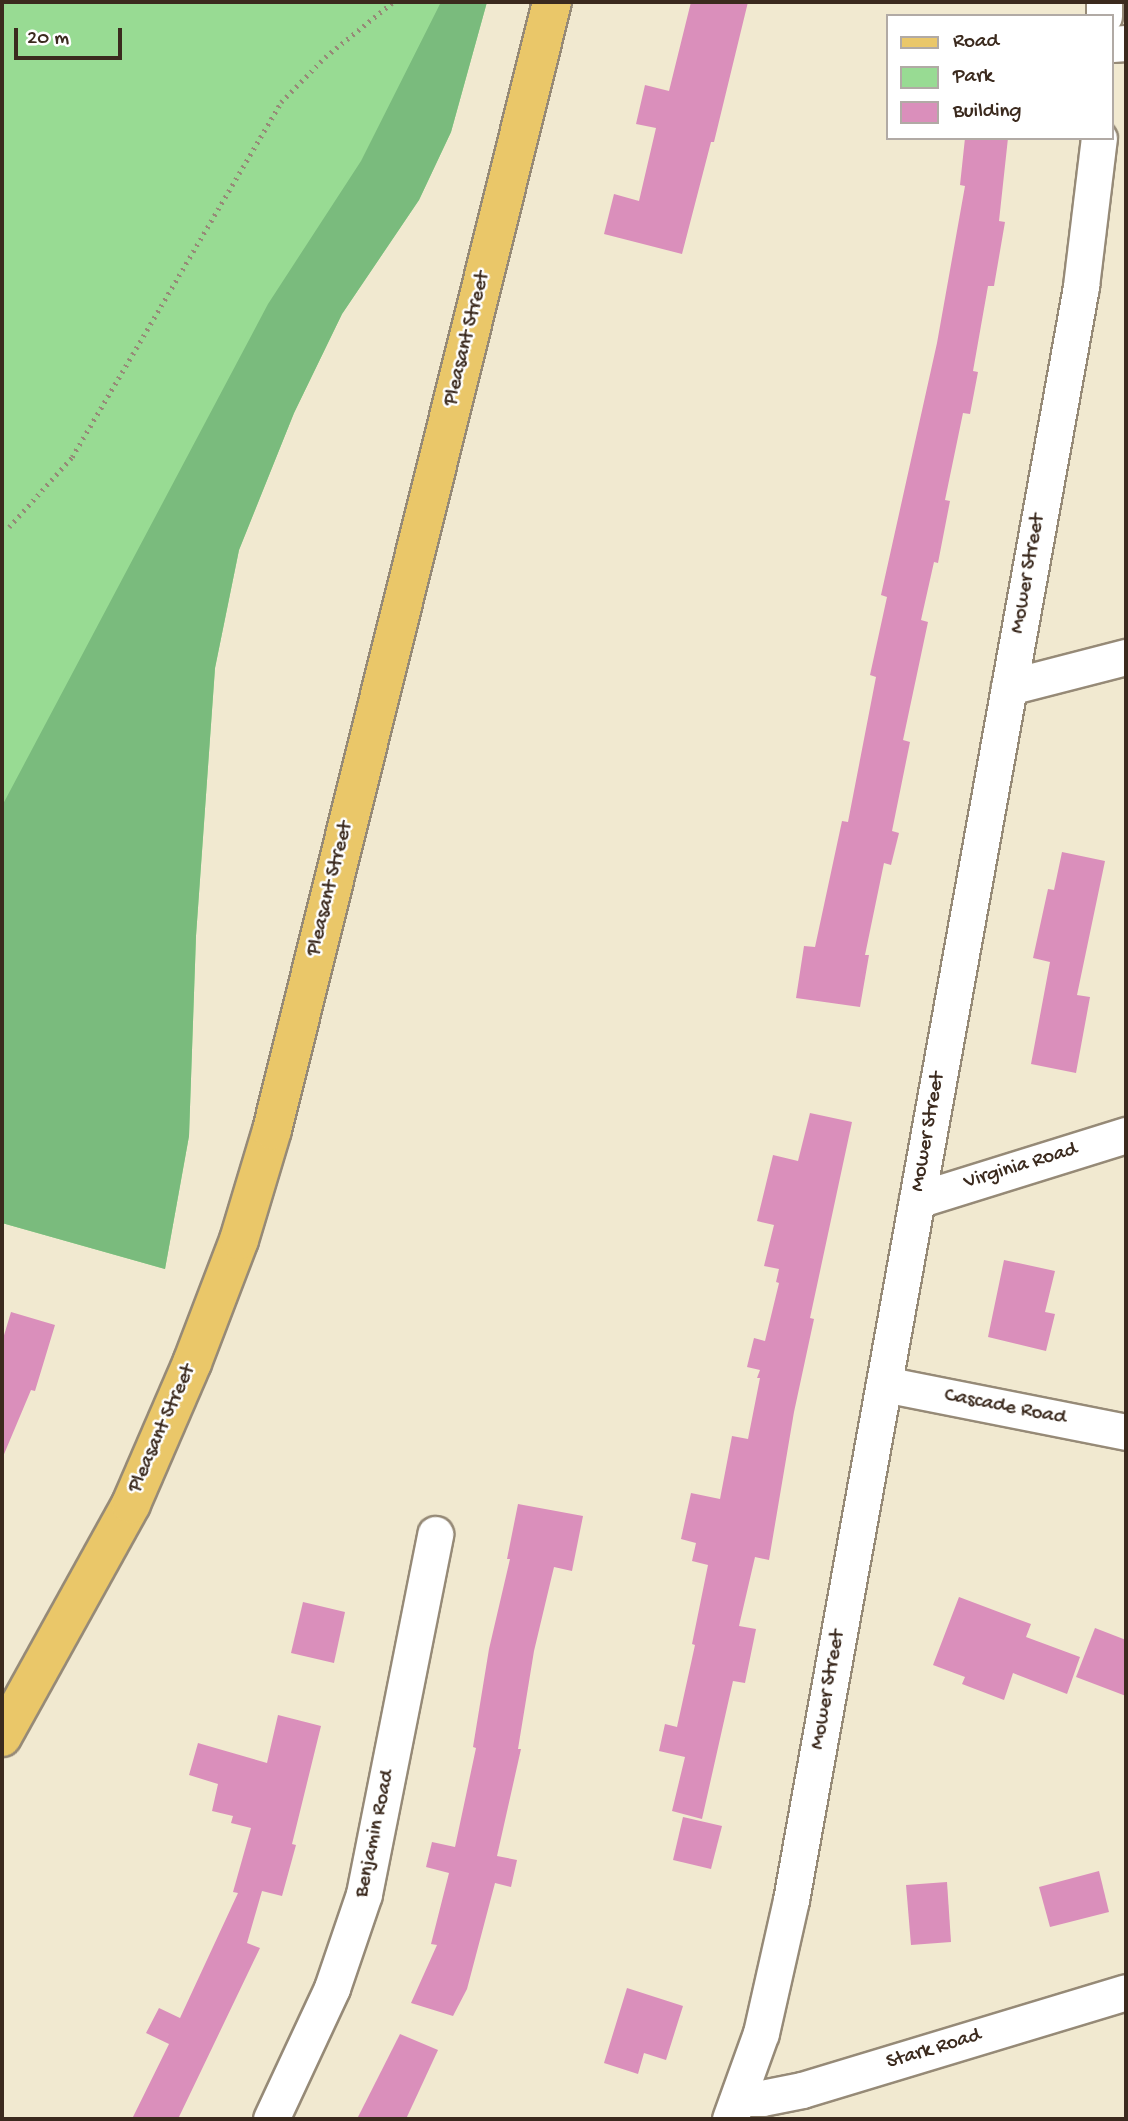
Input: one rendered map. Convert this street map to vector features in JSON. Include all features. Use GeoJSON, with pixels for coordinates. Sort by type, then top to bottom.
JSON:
{"type":"FeatureCollection","features":[{"type":"Feature","properties":{"kind":"main road","name":"Pleasant Street"},"geometry":{"type":"LineString","coordinates":[[2,1737],[131,1504],[192,1363],[239,1240],[272,1130],[552,2]]}},
{"type":"Feature","properties":{"kind":"street","name":"Mower Street"},"geometry":{"type":"LineString","coordinates":[[734,2109],[761,2033],[785,1933],[1081,286],[1099,140]]}},
{"type":"Feature","properties":{"kind":"street"},"geometry":{"type":"LineString","coordinates":[[1009,687],[1126,657]]}},
{"type":"Feature","properties":{"kind":"street","name":"Virginia Road"},"geometry":{"type":"LineString","coordinates":[[917,1200],[1126,1135]]}},
{"type":"Feature","properties":{"kind":"street","name":"Cascade Road"},"geometry":{"type":"LineString","coordinates":[[884,1384],[1126,1432]]}},
{"type":"Feature","properties":{"kind":"street","name":"Benjamin Road"},"geometry":{"type":"LineString","coordinates":[[271,2119],[332,1987],[364,1894],[435,1534]]}},
{"type":"Feature","properties":{"kind":"street","name":"Stark Road"},"geometry":{"type":"LineString","coordinates":[[734,2109],[762,2098],[802,2090],[1126,1992]]}},
{"type":"Feature","properties":{"kind":"path"},"geometry":{"type":"LineString","coordinates":[[9,527],[72,457],[281,102],[325,57],[393,2]]}},
{"type":"Feature","properties":{"kind":"green space"},"geometry":{"type":"Polygon","coordinates":[[[2,2],[487,2],[451,132],[419,200],[342,314],[294,413],[239,550],[215,668],[196,936],[189,1136],[165,1269],[2,1223],[2,2]]]}},
{"type":"Feature","properties":{"kind":"green space"},"geometry":{"type":"Polygon","coordinates":[[[441,2],[487,2],[451,132],[419,200],[342,314],[294,413],[239,550],[215,668],[196,936],[189,1136],[165,1269],[2,1223],[2,806],[268,304],[361,161],[441,2]]]}},
{"type":"Feature","properties":{"kind":"building"},"geometry":{"type":"Polygon","coordinates":[[[691,2],[748,2],[714,142],[711,142],[682,254],[604,234],[614,194],[639,201],[656,128],[636,124],[645,85],[669,91],[691,2]]]}},
{"type":"Feature","properties":{"kind":"building"},"geometry":{"type":"Polygon","coordinates":[[[965,140],[1008,140],[999,221],[1005,222],[994,286],[988,286],[973,371],[978,372],[970,414],[963,413],[945,500],[950,501],[938,563],[934,562],[921,620],[928,622],[903,740],[910,742],[892,831],[899,833],[891,865],[884,863],[865,955],[869,955],[860,1007],[796,998],[804,946],[815,947],[842,821],[848,822],[876,677],[870,675],[887,597],[881,595],[937,343],[965,186],[960,185],[965,140]]]}},
{"type":"Feature","properties":{"kind":"building"},"geometry":{"type":"Polygon","coordinates":[[[1062,852],[1105,861],[1077,995],[1090,997],[1076,1073],[1031,1064],[1050,962],[1033,958],[1048,889],[1054,890],[1062,852]]]}},
{"type":"Feature","properties":{"kind":"building"},"geometry":{"type":"Polygon","coordinates":[[[810,1113],[852,1122],[810,1318],[814,1319],[794,1412],[769,1560],[755,1557],[739,1626],[756,1629],[745,1683],[733,1681],[702,1819],[672,1811],[685,1757],[659,1751],[665,1724],[677,1727],[695,1645],[692,1644],[708,1565],[692,1561],[696,1543],[681,1539],[691,1493],[720,1499],[732,1436],[748,1439],[760,1370],[747,1367],[754,1338],[765,1341],[779,1283],[776,1282],[779,1269],[764,1266],[774,1225],[757,1221],[773,1155],[798,1161],[810,1113]]]}},
{"type":"Feature","properties":{"kind":"building"},"geometry":{"type":"Polygon","coordinates":[[[1004,1260],[1055,1271],[1045,1312],[1055,1314],[1046,1351],[988,1337],[1004,1260]]]}},
{"type":"Feature","properties":{"kind":"building"},"geometry":{"type":"Polygon","coordinates":[[[11,1312],[55,1325],[35,1391],[31,1390],[2,1459],[2,1342],[11,1312]]]}},
{"type":"Feature","properties":{"kind":"building"},"geometry":{"type":"Polygon","coordinates":[[[518,1504],[583,1516],[572,1571],[554,1567],[534,1651],[518,1749],[521,1749],[497,1856],[517,1860],[511,1887],[495,1883],[467,1989],[453,2016],[411,2003],[437,1945],[431,1944],[449,1873],[426,1867],[432,1842],[455,1847],[476,1748],[473,1747],[489,1649],[510,1559],[507,1559],[518,1504]]]}},
{"type":"Feature","properties":{"kind":"building"},"geometry":{"type":"Polygon","coordinates":[[[959,1597],[1031,1624],[1026,1637],[1080,1657],[1067,1694],[1013,1673],[1004,1700],[962,1684],[965,1677],[933,1665],[959,1597]]]}},
{"type":"Feature","properties":{"kind":"building"},"geometry":{"type":"Polygon","coordinates":[[[303,1602],[345,1612],[334,1663],[291,1653],[303,1602]]]}},
{"type":"Feature","properties":{"kind":"building"},"geometry":{"type":"Polygon","coordinates":[[[1095,1628],[1126,1640],[1126,1696],[1076,1677],[1095,1628]]]}},
{"type":"Feature","properties":{"kind":"building"},"geometry":{"type":"Polygon","coordinates":[[[278,1715],[321,1726],[292,1844],[296,1845],[282,1896],[262,1891],[247,1943],[260,1948],[178,2119],[132,2119],[169,2044],[146,2033],[159,2008],[180,2018],[238,1893],[233,1892],[251,1828],[231,1823],[233,1816],[212,1811],[218,1784],[189,1775],[198,1743],[267,1763],[278,1715]]]}},
{"type":"Feature","properties":{"kind":"building"},"geometry":{"type":"Polygon","coordinates":[[[683,1817],[722,1826],[711,1869],[673,1860],[683,1817]]]}},
{"type":"Feature","properties":{"kind":"building"},"geometry":{"type":"Polygon","coordinates":[[[1099,1871],[1109,1912],[1050,1927],[1039,1887],[1099,1871]]]}},
{"type":"Feature","properties":{"kind":"building"},"geometry":{"type":"Polygon","coordinates":[[[947,1882],[951,1942],[911,1945],[906,1885],[947,1882]]]}},
{"type":"Feature","properties":{"kind":"building"},"geometry":{"type":"Polygon","coordinates":[[[627,1988],[683,2006],[666,2060],[644,2053],[638,2074],[604,2063],[627,1988]]]}},
{"type":"Feature","properties":{"kind":"building"},"geometry":{"type":"Polygon","coordinates":[[[400,2034],[438,2050],[406,2119],[357,2119],[400,2034]]]}}]}
